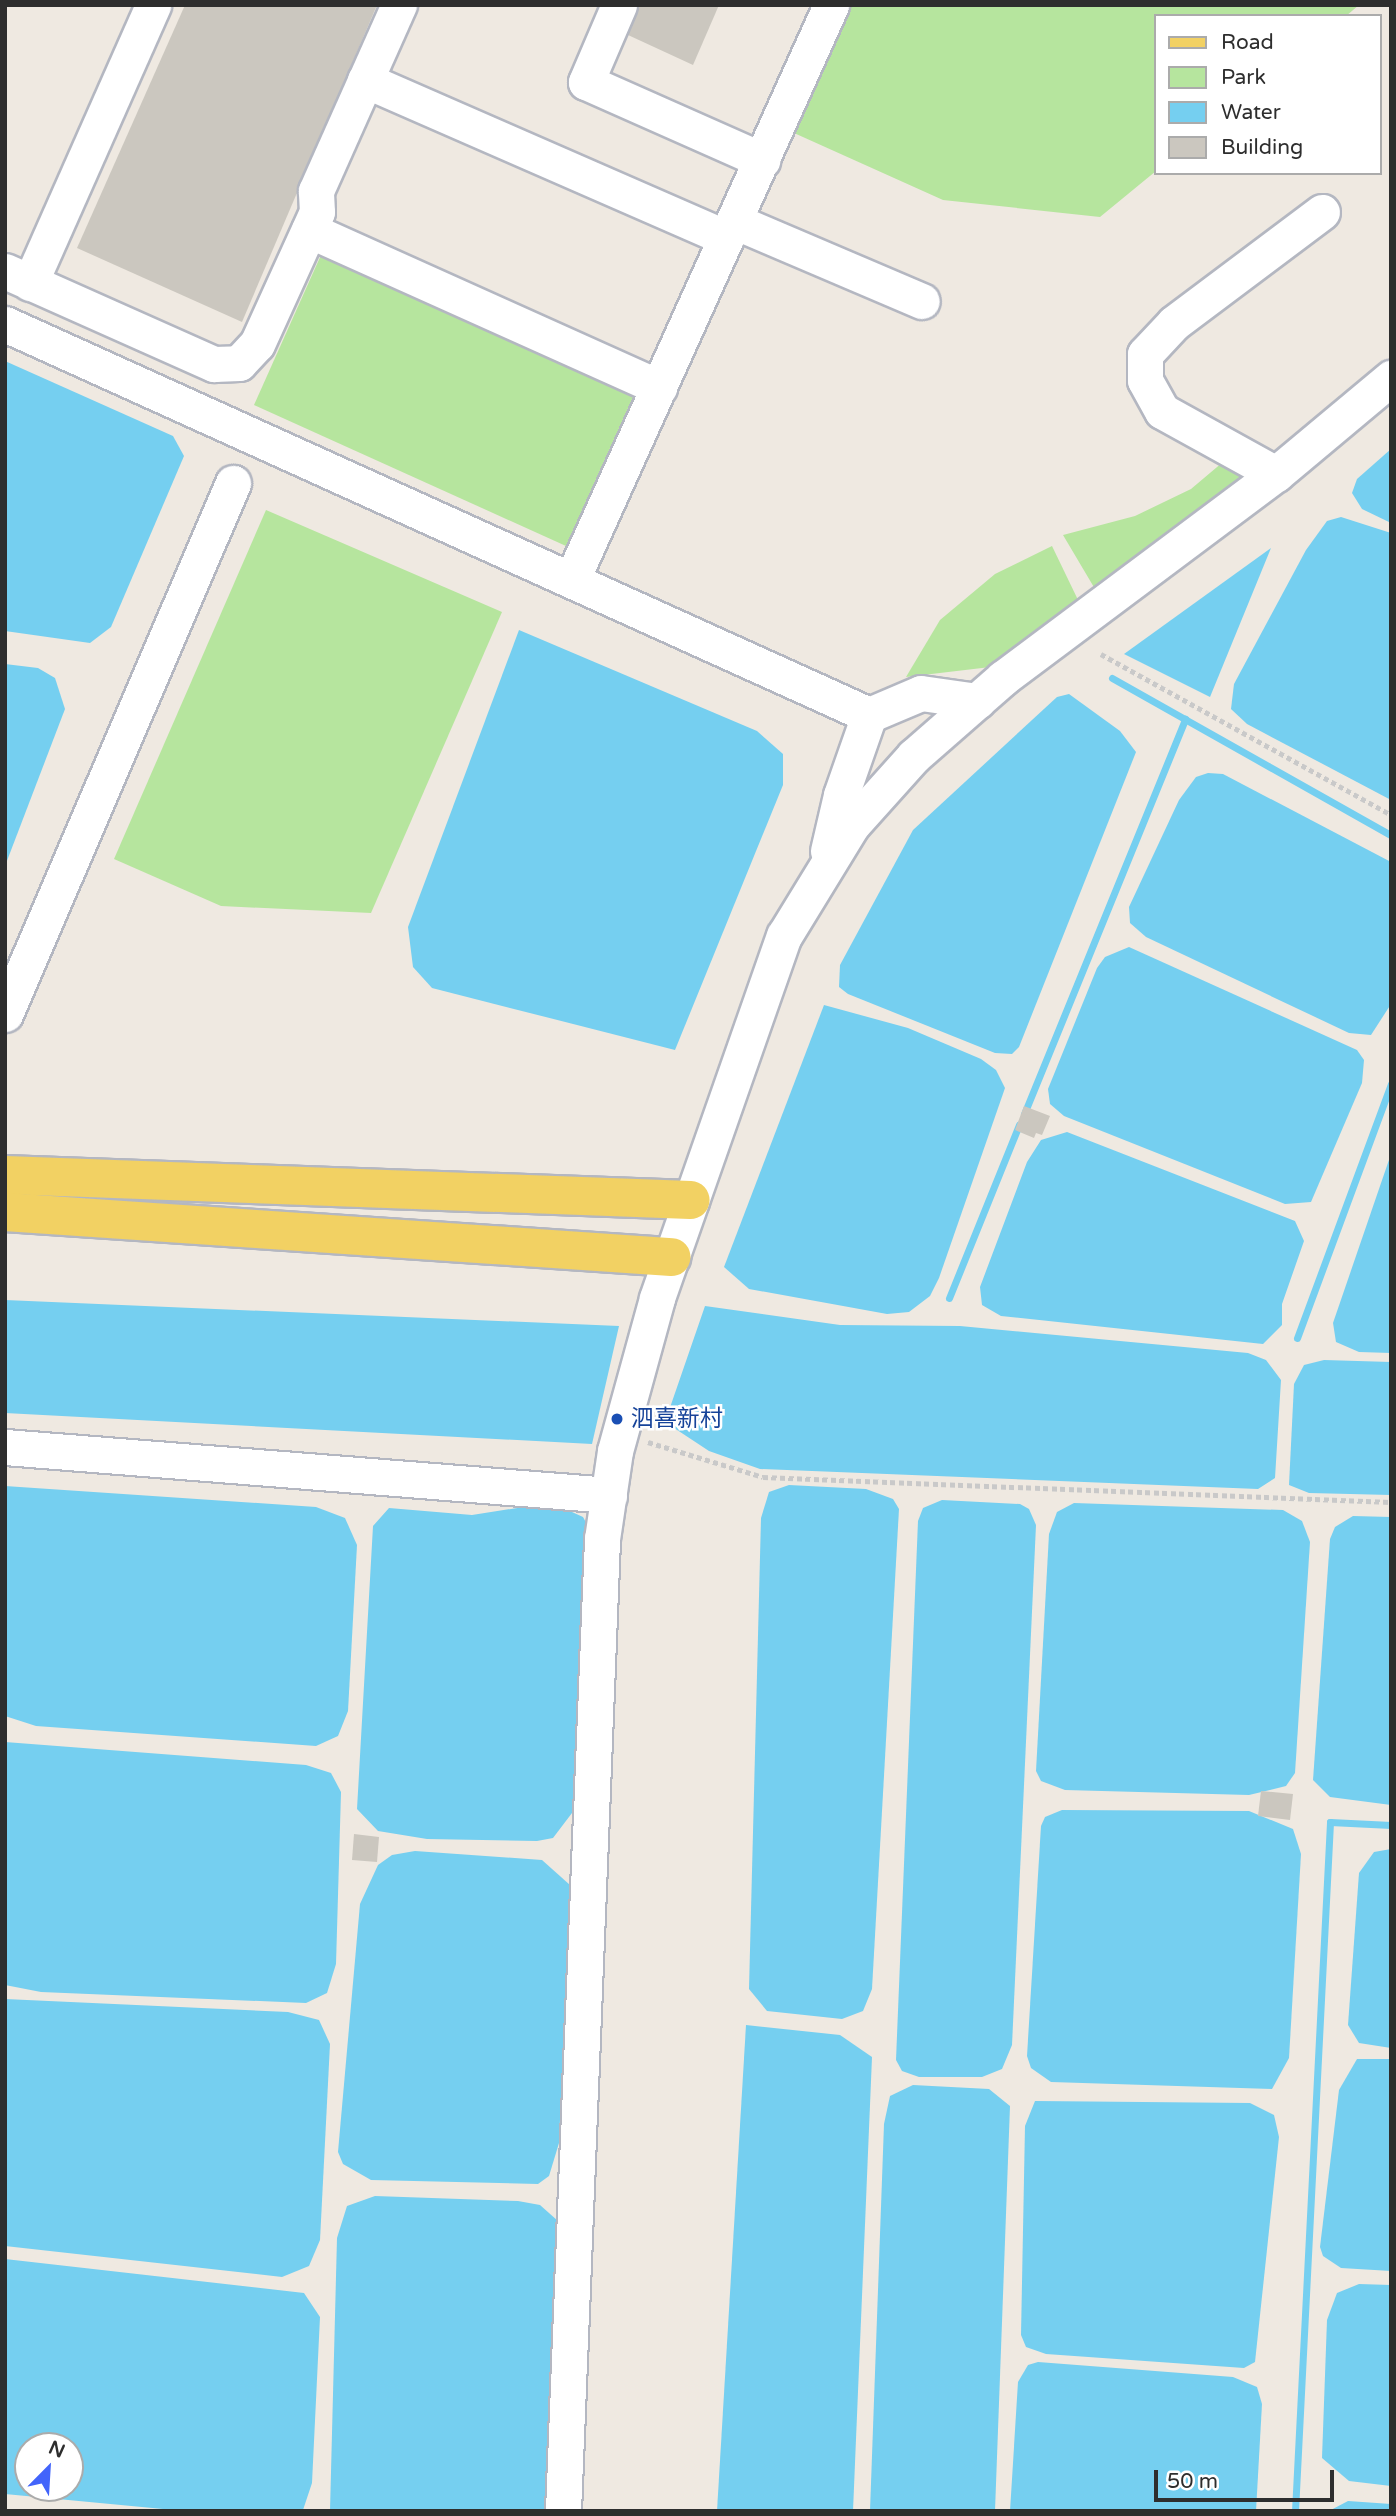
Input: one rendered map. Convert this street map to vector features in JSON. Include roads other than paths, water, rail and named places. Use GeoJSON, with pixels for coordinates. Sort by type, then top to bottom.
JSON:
{"type":"FeatureCollection","features":[{"type":"Feature","properties":{"kind":"main road"},"geometry":{"type":"LineString","coordinates":[[5,1175],[691,1200]]}},
{"type":"Feature","properties":{"kind":"main road"},"geometry":{"type":"LineString","coordinates":[[5,1212],[671,1257]]}},
{"type":"Feature","properties":{"kind":"street"},"geometry":{"type":"LineString","coordinates":[[153,5],[18,277],[228,366],[250,355],[313,221],[336,200],[399,5]]}},
{"type":"Feature","properties":{"kind":"street"},"geometry":{"type":"LineString","coordinates":[[375,85],[422,5]]}},
{"type":"Feature","properties":{"kind":"street"},"geometry":{"type":"LineString","coordinates":[[620,5],[586,82],[762,160]]}},
{"type":"Feature","properties":{"kind":"street"},"geometry":{"type":"LineString","coordinates":[[572,579],[831,5]]}},
{"type":"Feature","properties":{"kind":"street"},"geometry":{"type":"LineString","coordinates":[[375,85],[730,230],[922,301]]}},
{"type":"Feature","properties":{"kind":"street"},"geometry":{"type":"LineString","coordinates":[[1276,474],[1162,411],[1144,380],[1145,354],[1174,323],[1322,212]]}},
{"type":"Feature","properties":{"kind":"street"},"geometry":{"type":"LineString","coordinates":[[313,221],[659,387]]}},
{"type":"Feature","properties":{"kind":"street"},"geometry":{"type":"LineString","coordinates":[[5,324],[869,715],[921,693],[977,701]]}},
{"type":"Feature","properties":{"kind":"street"},"geometry":{"type":"LineString","coordinates":[[563,2511],[602,1539],[620,1433],[671,1257],[783,936],[861,815],[914,756],[977,701],[1276,474],[1391,378]]}},
{"type":"Feature","properties":{"kind":"street"},"geometry":{"type":"LineString","coordinates":[[5,1014],[233,482]]}},
{"type":"Feature","properties":{"kind":"street"},"geometry":{"type":"LineString","coordinates":[[824,871],[841,794],[869,715]]}},
{"type":"Feature","properties":{"kind":"street"},"geometry":{"type":"LineString","coordinates":[[10,1453],[609,1494]]}},
{"type":"Feature","properties":{"kind":"water"},"geometry":{"type":"Polygon","coordinates":[[[5,361],[173,436],[184,456],[111,627],[90,643],[5,631],[5,361]]]}},
{"type":"Feature","properties":{"kind":"water"},"geometry":{"type":"Polygon","coordinates":[[[1391,449],[1391,523],[1362,509],[1352,493],[1357,479],[1391,449]]]}},
{"type":"Feature","properties":{"kind":"water"},"geometry":{"type":"Polygon","coordinates":[[[1341,517],[1391,533],[1391,800],[1247,724],[1231,709],[1234,684],[1306,550],[1327,521],[1341,517]]]}},
{"type":"Feature","properties":{"kind":"water"},"geometry":{"type":"Polygon","coordinates":[[[1271,548],[1210,697],[1124,654],[1271,548]]]}},
{"type":"Feature","properties":{"kind":"water"},"geometry":{"type":"Polygon","coordinates":[[[519,630],[757,731],[783,754],[783,785],[675,1050],[432,988],[413,967],[408,927],[519,630]]]}},
{"type":"Feature","properties":{"kind":"water"},"geometry":{"type":"Polygon","coordinates":[[[5,664],[38,668],[55,678],[65,709],[5,866],[5,664]]]}},
{"type":"Feature","properties":{"kind":"water"},"geometry":{"type":"Polygon","coordinates":[[[1069,694],[1120,731],[1136,752],[1019,1047],[1012,1054],[995,1053],[848,994],[839,987],[840,965],[913,830],[1057,697],[1069,694]]]}},
{"type":"Feature","properties":{"kind":"water"},"geometry":{"type":"Polygon","coordinates":[[[1208,773],[1223,774],[1391,862],[1391,1004],[1371,1035],[1349,1033],[1146,937],[1130,923],[1129,907],[1179,800],[1196,777],[1208,773]]]}},
{"type":"Feature","properties":{"kind":"water"},"geometry":{"type":"Polygon","coordinates":[[[1129,947],[1357,1050],[1364,1060],[1362,1083],[1311,1202],[1285,1204],[1064,1116],[1050,1104],[1048,1089],[1097,968],[1105,957],[1129,947]]]}},
{"type":"Feature","properties":{"kind":"water"},"geometry":{"type":"Polygon","coordinates":[[[824,1005],[908,1028],[981,1059],[996,1070],[1005,1088],[939,1278],[930,1296],[909,1312],[887,1314],[749,1289],[724,1267],[824,1005]]]}},
{"type":"Feature","properties":{"kind":"water"},"geometry":{"type":"Polygon","coordinates":[[[1067,1132],[1295,1221],[1304,1241],[1282,1304],[1282,1325],[1263,1344],[1001,1316],[982,1305],[980,1287],[1027,1162],[1041,1140],[1067,1132]]]}},
{"type":"Feature","properties":{"kind":"water"},"geometry":{"type":"Polygon","coordinates":[[[1391,1154],[1391,1353],[1359,1352],[1336,1342],[1333,1323],[1391,1154]]]}},
{"type":"Feature","properties":{"kind":"water"},"geometry":{"type":"Polygon","coordinates":[[[5,1300],[619,1326],[592,1444],[5,1413],[5,1300]]]}},
{"type":"Feature","properties":{"kind":"water"},"geometry":{"type":"Polygon","coordinates":[[[705,1306],[840,1325],[960,1326],[1248,1353],[1266,1360],[1281,1380],[1275,1478],[1258,1489],[760,1469],[709,1451],[665,1422],[705,1306]]]}},
{"type":"Feature","properties":{"kind":"water"},"geometry":{"type":"Polygon","coordinates":[[[1324,1360],[1391,1362],[1391,1495],[1309,1493],[1289,1485],[1294,1384],[1304,1365],[1324,1360]]]}},
{"type":"Feature","properties":{"kind":"water"},"geometry":{"type":"Polygon","coordinates":[[[789,1485],[866,1489],[893,1499],[899,1509],[872,1989],[863,2011],[842,2019],[767,2011],[749,1989],[761,1518],[769,1492],[789,1485]]]}},
{"type":"Feature","properties":{"kind":"water"},"geometry":{"type":"Polygon","coordinates":[[[5,1486],[316,1507],[345,1518],[357,1545],[348,1711],[338,1736],[316,1746],[36,1726],[5,1716],[5,1486]]]}},
{"type":"Feature","properties":{"kind":"water"},"geometry":{"type":"Polygon","coordinates":[[[942,1500],[1020,1504],[1029,1509],[1036,1525],[1012,2045],[1002,2069],[982,2077],[919,2077],[902,2071],[896,2060],[918,1521],[923,1508],[942,1500]]]}},
{"type":"Feature","properties":{"kind":"water"},"geometry":{"type":"Polygon","coordinates":[[[1074,1503],[1283,1510],[1302,1521],[1310,1542],[1295,1773],[1286,1786],[1249,1795],[1065,1790],[1041,1781],[1036,1771],[1049,1534],[1057,1512],[1074,1503]]]}},
{"type":"Feature","properties":{"kind":"water"},"geometry":{"type":"Polygon","coordinates":[[[530,1506],[561,1507],[583,1517],[591,1532],[572,1813],[553,1838],[537,1841],[427,1839],[378,1831],[357,1809],[373,1526],[389,1508],[472,1515],[530,1506]]]}},
{"type":"Feature","properties":{"kind":"water"},"geometry":{"type":"Polygon","coordinates":[[[1353,1516],[1391,1517],[1391,1805],[1330,1797],[1313,1780],[1330,1539],[1335,1527],[1353,1516]]]}},
{"type":"Feature","properties":{"kind":"water"},"geometry":{"type":"Polygon","coordinates":[[[5,1742],[306,1765],[331,1773],[341,1792],[336,1964],[327,1993],[306,2003],[41,1992],[5,1985],[5,1742]]]}},
{"type":"Feature","properties":{"kind":"water"},"geometry":{"type":"Polygon","coordinates":[[[1062,1810],[1249,1811],[1293,1829],[1301,1854],[1289,2058],[1272,2089],[1051,2082],[1031,2068],[1027,2056],[1041,1826],[1045,1817],[1062,1810]]]}},
{"type":"Feature","properties":{"kind":"water"},"geometry":{"type":"Polygon","coordinates":[[[1391,1849],[1391,2048],[1359,2043],[1348,2025],[1359,1873],[1374,1852],[1391,1849]]]}},
{"type":"Feature","properties":{"kind":"water"},"geometry":{"type":"Polygon","coordinates":[[[415,1851],[542,1860],[570,1885],[559,2143],[549,2176],[538,2184],[371,2180],[343,2164],[338,2152],[360,1904],[378,1865],[392,1855],[415,1851]]]}},
{"type":"Feature","properties":{"kind":"water"},"geometry":{"type":"Polygon","coordinates":[[[5,1999],[288,2012],[319,2020],[330,2044],[320,2240],[309,2266],[282,2277],[5,2246],[5,1999]]]}},
{"type":"Feature","properties":{"kind":"water"},"geometry":{"type":"Polygon","coordinates":[[[746,2025],[840,2035],[872,2057],[853,2511],[717,2511],[746,2025]]]}},
{"type":"Feature","properties":{"kind":"water"},"geometry":{"type":"Polygon","coordinates":[[[1357,2059],[1391,2059],[1391,2271],[1341,2268],[1323,2256],[1320,2247],[1339,2090],[1357,2059]]]}},
{"type":"Feature","properties":{"kind":"water"},"geometry":{"type":"Polygon","coordinates":[[[913,2085],[989,2089],[1010,2106],[995,2511],[870,2511],[884,2124],[890,2096],[913,2085]]]}},
{"type":"Feature","properties":{"kind":"water"},"geometry":{"type":"Polygon","coordinates":[[[1035,2101],[1250,2103],[1274,2115],[1279,2137],[1255,2362],[1244,2368],[1046,2354],[1026,2347],[1021,2335],[1025,2126],[1035,2101]]]}},
{"type":"Feature","properties":{"kind":"water"},"geometry":{"type":"Polygon","coordinates":[[[375,2196],[518,2201],[540,2205],[558,2221],[551,2511],[330,2511],[337,2238],[347,2206],[375,2196]]]}},
{"type":"Feature","properties":{"kind":"water"},"geometry":{"type":"Polygon","coordinates":[[[5,2259],[304,2293],[320,2317],[312,2483],[303,2510],[184,2511],[84,2502],[84,2432],[14,2432],[14,2495],[5,2494],[5,2259]]]}},
{"type":"Feature","properties":{"kind":"water"},"geometry":{"type":"Polygon","coordinates":[[[1359,2284],[1391,2285],[1391,2486],[1349,2481],[1322,2458],[1327,2320],[1337,2293],[1359,2284]]]}},
{"type":"Feature","properties":{"kind":"water"},"geometry":{"type":"Polygon","coordinates":[[[1038,2362],[1233,2377],[1257,2387],[1262,2404],[1256,2511],[1010,2511],[1018,2382],[1028,2365],[1038,2362]]]}},
{"type":"Feature","properties":{"kind":"water"},"geometry":{"type":"Polygon","coordinates":[[[1348,2501],[1391,2504],[1391,2511],[1329,2511],[1348,2501]]]}},
{"type":"Feature","properties":{"kind":"waterway"},"geometry":{"type":"LineString","coordinates":[[1112,678],[1391,835]]}},
{"type":"Feature","properties":{"kind":"waterway"},"geometry":{"type":"LineString","coordinates":[[1024,1114],[1185,719]]}},
{"type":"Feature","properties":{"kind":"waterway"},"geometry":{"type":"LineString","coordinates":[[1297,1338],[1391,1084]]}},
{"type":"Feature","properties":{"kind":"waterway"},"geometry":{"type":"LineString","coordinates":[[949,1298],[1019,1125]]}},
{"type":"Feature","properties":{"kind":"waterway"},"geometry":{"type":"LineString","coordinates":[[1295,2511],[1330,1822],[1391,1825]]}},
{"type":"Feature","properties":{"kind":"place","name":"泗喜新村"},"geometry":{"type":"Point","coordinates":[617,1419]}}]}
